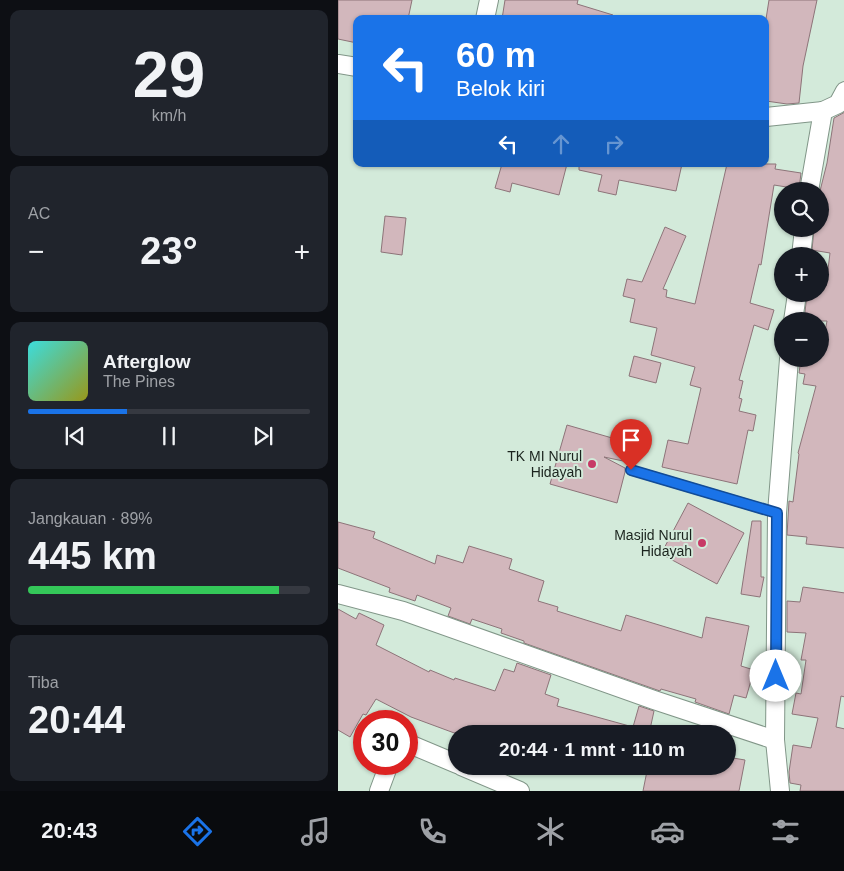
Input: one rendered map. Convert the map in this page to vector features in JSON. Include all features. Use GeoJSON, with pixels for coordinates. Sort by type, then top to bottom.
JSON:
{"type":"FeatureCollection","features":[{"type":"Feature","properties":{"kind":"street"},"geometry":{"type":"LineString","coordinates":[[486,15],[489,0]]}},
{"type":"Feature","properties":{"kind":"street"},"geometry":{"type":"LineString","coordinates":[[338,64],[353,66]]}},
{"type":"Feature","properties":{"kind":"street"},"geometry":{"type":"LineString","coordinates":[[769,116],[837,102],[812,182]]}},
{"type":"Feature","properties":{"kind":"street"},"geometry":{"type":"LineString","coordinates":[[780,791],[775,740],[777,513],[788,367]]}},
{"type":"Feature","properties":{"kind":"street"},"geometry":{"type":"LineString","coordinates":[[338,594],[403,611],[654,700],[775,740]]}},
{"type":"Feature","properties":{"kind":"street"},"geometry":{"type":"LineString","coordinates":[[418,748],[448,760]]}},
{"type":"Feature","properties":{"kind":"street"},"geometry":{"type":"LineString","coordinates":[[379,791],[385,775]]}},
{"type":"Feature","properties":{"kind":"street"},"geometry":{"type":"LineString","coordinates":[[482,775],[520,791]]}},
{"type":"Feature","properties":{"kind":"lane"},"geometry":{"type":"LineString","coordinates":[[631,470],[777,513]]}},
{"type":"Feature","properties":{"kind":"building"},"geometry":{"type":"Polygon","coordinates":[[[338,0],[412,0],[409,15],[353,15],[353,42],[338,39],[338,0]]]}},
{"type":"Feature","properties":{"kind":"building"},"geometry":{"type":"Polygon","coordinates":[[[505,0],[578,0],[577,4],[613,15],[503,15],[505,0]]]}},
{"type":"Feature","properties":{"kind":"building"},"geometry":{"type":"Polygon","coordinates":[[[769,0],[817,0],[803,66],[799,103],[787,104],[769,101],[769,15],[767,15],[769,0]]]}},
{"type":"Feature","properties":{"kind":"building"},"geometry":{"type":"Polygon","coordinates":[[[845,112],[845,548],[806,544],[807,537],[787,535],[789,501],[793,502],[798,453],[816,386],[803,384],[805,374],[799,373],[800,367],[829,367],[829,312],[805,312],[806,302],[829,302],[829,247],[812,247],[813,237],[829,237],[829,182],[822,182],[834,118],[845,112]]]}},
{"type":"Feature","properties":{"kind":"building"},"geometry":{"type":"Polygon","coordinates":[[[769,164],[776,164],[775,169],[801,173],[800,182],[774,182],[761,265],[759,264],[750,303],[774,310],[768,330],[754,325],[739,380],[743,381],[739,398],[742,399],[739,411],[756,415],[753,431],[748,430],[737,484],[662,467],[668,440],[688,444],[701,388],[690,385],[695,367],[651,355],[657,328],[630,322],[635,299],[623,296],[627,279],[642,282],[665,227],[686,236],[663,289],[667,290],[666,297],[695,304],[726,167],[769,167],[769,164]]]}},
{"type":"Feature","properties":{"kind":"building"},"geometry":{"type":"Polygon","coordinates":[[[501,167],[566,167],[559,195],[512,183],[510,192],[495,188],[501,167]]]}},
{"type":"Feature","properties":{"kind":"building"},"geometry":{"type":"Polygon","coordinates":[[[579,167],[681,167],[676,191],[619,180],[616,195],[598,191],[602,175],[579,170],[579,167]]]}},
{"type":"Feature","properties":{"kind":"building"},"geometry":{"type":"Polygon","coordinates":[[[385,216],[406,218],[402,255],[381,252],[385,216]]]}},
{"type":"Feature","properties":{"kind":"building"},"geometry":{"type":"Polygon","coordinates":[[[634,356],[661,363],[656,383],[629,376],[634,356]]]}},
{"type":"Feature","properties":{"kind":"building","name":"TK MI Nurul Hidayah"},"geometry":{"type":"Polygon","coordinates":[[[567,425],[633,444],[628,462],[604,457],[625,468],[617,503],[550,484],[567,425]]]}},
{"type":"Feature","properties":{"kind":"building","name":"Masjid Nurul Hidayah"},"geometry":{"type":"Polygon","coordinates":[[[688,503],[744,533],[717,584],[661,554],[688,503]]]}},
{"type":"Feature","properties":{"kind":"building"},"geometry":{"type":"Polygon","coordinates":[[[752,521],[761,521],[761,577],[764,577],[760,597],[741,594],[752,521]]]}},
{"type":"Feature","properties":{"kind":"building"},"geometry":{"type":"Polygon","coordinates":[[[338,522],[375,532],[373,538],[435,564],[437,555],[463,563],[469,546],[512,559],[509,569],[544,581],[538,601],[558,607],[557,611],[621,631],[626,615],[702,638],[706,617],[749,626],[741,666],[754,670],[746,698],[734,695],[729,714],[695,702],[696,699],[661,689],[660,691],[524,643],[524,641],[501,633],[502,629],[472,619],[470,624],[448,616],[451,608],[417,595],[415,601],[389,592],[390,588],[338,568],[338,522]]]}},
{"type":"Feature","properties":{"kind":"building"},"geometry":{"type":"Polygon","coordinates":[[[803,587],[845,593],[845,697],[841,696],[836,727],[845,729],[845,791],[800,791],[801,785],[790,783],[789,772],[793,745],[811,748],[818,718],[792,714],[796,693],[801,694],[806,660],[801,660],[806,633],[787,632],[787,601],[800,602],[803,587]]]}},
{"type":"Feature","properties":{"kind":"building"},"geometry":{"type":"Polygon","coordinates":[[[338,609],[356,619],[359,613],[384,625],[376,645],[429,672],[430,670],[454,680],[455,678],[495,691],[504,669],[514,672],[517,663],[551,675],[545,694],[559,699],[557,706],[626,725],[448,725],[448,731],[418,720],[418,710],[397,710],[376,699],[369,710],[353,710],[353,732],[350,737],[338,730],[338,609]]]}},
{"type":"Feature","properties":{"kind":"building"},"geometry":{"type":"Polygon","coordinates":[[[639,706],[654,711],[651,725],[634,725],[639,706]]]}},
{"type":"Feature","properties":{"kind":"building"},"geometry":{"type":"Polygon","coordinates":[[[736,758],[745,760],[739,791],[643,791],[646,775],[736,775],[736,758]]]}},
{"type":"Feature","properties":{"kind":"place","name":"TK MI Nurul Hidayah"},"geometry":{"type":"Point","coordinates":[592,464]}},
{"type":"Feature","properties":{"kind":"place","name":"Masjid Nurul Hidayah"},"geometry":{"type":"Point","coordinates":[702,543]}},
{"type":"Feature","properties":{"kind":"route"},"geometry":{"type":"LineString","coordinates":[[631,470],[777,513],[776,676]]}}]}
